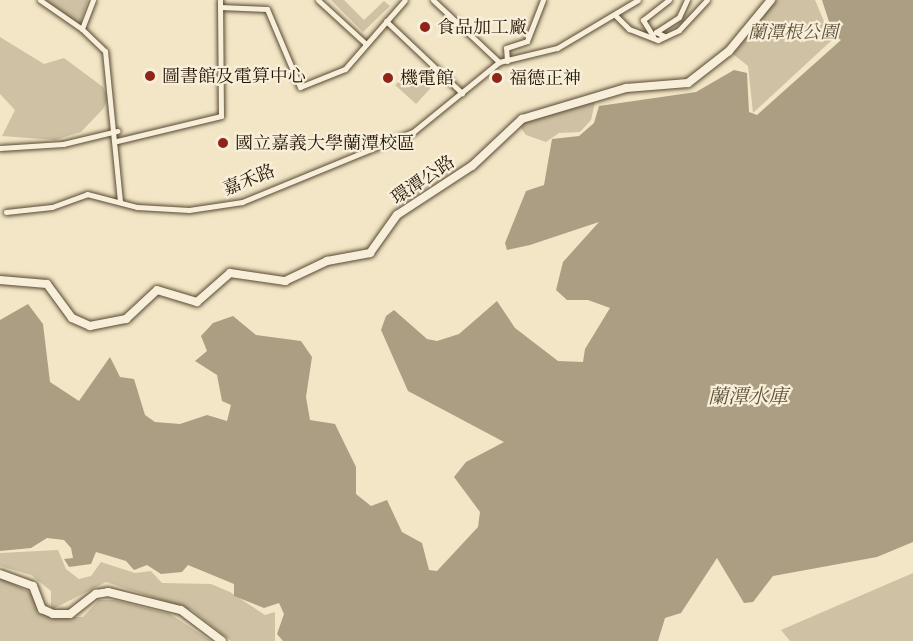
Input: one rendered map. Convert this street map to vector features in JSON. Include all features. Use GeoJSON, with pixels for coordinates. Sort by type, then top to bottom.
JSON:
{"type":"FeatureCollection","features":[{"type":"Feature","properties":{"kind":"street"},"geometry":{"type":"LineString","coordinates":[[40,0],[82,29],[105,51],[117,131],[120,200]]}},
{"type":"Feature","properties":{"kind":"street"},"geometry":{"type":"LineString","coordinates":[[82,29],[93,0]]}},
{"type":"Feature","properties":{"kind":"street"},"geometry":{"type":"LineString","coordinates":[[318,0],[365,43]]}},
{"type":"Feature","properties":{"kind":"street"},"geometry":{"type":"LineString","coordinates":[[117,141],[221,116],[220,3],[267,9],[300,87],[345,69],[365,43],[405,0]]}},
{"type":"Feature","properties":{"kind":"street"},"geometry":{"type":"LineString","coordinates":[[433,0],[499,62],[557,48],[638,0]]}},
{"type":"Feature","properties":{"kind":"street"},"geometry":{"type":"LineString","coordinates":[[507,61],[506,48],[527,41],[543,0]]}},
{"type":"Feature","properties":{"kind":"street"},"geometry":{"type":"LineString","coordinates":[[658,40],[643,20],[669,0]]}},
{"type":"Feature","properties":{"kind":"street"},"geometry":{"type":"LineString","coordinates":[[669,36],[656,32],[679,17],[687,0]]}},
{"type":"Feature","properties":{"kind":"street"},"geometry":{"type":"LineString","coordinates":[[615,15],[621,21],[658,40],[669,36],[706,0]]}},
{"type":"Feature","properties":{"kind":"street","name":"環潭公路"},"geometry":{"type":"LineString","coordinates":[[0,280],[47,284],[72,318],[90,326],[126,319],[157,290],[197,302],[230,273],[285,281],[327,261],[370,253],[397,214],[472,166],[522,119],[626,88],[688,83],[729,51],[771,0]]}},
{"type":"Feature","properties":{"kind":"street"},"geometry":{"type":"LineString","coordinates":[[386,21],[462,93]]}},
{"type":"Feature","properties":{"kind":"street","name":"嘉禾路"},"geometry":{"type":"LineString","coordinates":[[6,212],[52,207],[87,195],[120,200],[137,207],[189,210],[242,202],[414,132],[499,62]]}},
{"type":"Feature","properties":{"kind":"street"},"geometry":{"type":"LineString","coordinates":[[0,148],[63,144],[117,131]]}},
{"type":"Feature","properties":{"kind":"street"},"geometry":{"type":"LineString","coordinates":[[0,574],[33,586],[42,609],[53,614],[70,615],[96,594],[108,592],[181,610],[222,641]]}},
{"type":"Feature","properties":{"kind":"green space"},"geometry":{"type":"Polygon","coordinates":[[[43,0],[88,0],[79,26],[43,0]]]}},
{"type":"Feature","properties":{"kind":"green space"},"geometry":{"type":"Polygon","coordinates":[[[331,0],[344,0],[364,20],[384,1],[390,6],[363,32],[331,0]]]}},
{"type":"Feature","properties":{"kind":"green space","name":"蘭潭根公園"},"geometry":{"type":"Polygon","coordinates":[[[776,0],[815,0],[832,40],[753,113],[748,66],[733,54],[776,0]]]}},
{"type":"Feature","properties":{"kind":"green space"},"geometry":{"type":"Polygon","coordinates":[[[0,37],[44,64],[64,58],[103,87],[108,99],[103,109],[81,132],[55,140],[2,136],[15,110],[0,94],[0,37]]]}},
{"type":"Feature","properties":{"kind":"green space"},"geometry":{"type":"Polygon","coordinates":[[[410,69],[431,88],[416,104],[395,85],[410,69]]]}},
{"type":"Feature","properties":{"kind":"green space"},"geometry":{"type":"Polygon","coordinates":[[[583,101],[595,102],[591,120],[580,132],[559,133],[546,142],[526,135],[518,124],[583,101]]]}},
{"type":"Feature","properties":{"kind":"green space"},"geometry":{"type":"Polygon","coordinates":[[[58,550],[66,569],[79,579],[91,576],[101,562],[135,573],[151,571],[162,583],[211,584],[230,592],[265,615],[275,612],[275,641],[231,641],[192,610],[106,582],[51,610],[51,591],[31,575],[0,566],[0,553],[58,550]]]}},
{"type":"Feature","properties":{"kind":"green space"},"geometry":{"type":"Polygon","coordinates":[[[913,573],[913,641],[790,641],[781,630],[913,573]]]}},
{"type":"Feature","properties":{"kind":"green space"},"geometry":{"type":"Polygon","coordinates":[[[0,577],[29,592],[51,617],[83,617],[99,600],[114,600],[170,614],[211,641],[0,641],[0,577]]]}},
{"type":"Feature","properties":{"kind":"water","name":"蘭潭水庫"},"geometry":{"type":"Polygon","coordinates":[[[822,0],[913,0],[913,542],[877,557],[773,576],[753,602],[744,603],[717,558],[681,613],[665,618],[658,641],[283,641],[277,634],[284,614],[279,603],[264,608],[234,596],[234,584],[188,565],[182,572],[161,574],[147,565],[134,570],[126,561],[96,552],[91,564],[69,567],[64,559],[73,558],[71,548],[64,540],[47,538],[31,548],[0,551],[0,320],[28,304],[43,324],[50,382],[79,401],[110,357],[120,377],[134,379],[145,415],[155,422],[180,424],[207,415],[227,421],[231,405],[222,401],[217,375],[195,361],[207,351],[201,336],[213,323],[233,316],[256,335],[301,341],[312,357],[306,397],[310,420],[335,424],[356,467],[356,494],[371,506],[387,500],[402,532],[422,543],[429,570],[437,571],[478,527],[480,512],[454,477],[466,462],[504,442],[408,391],[381,330],[386,316],[394,310],[427,339],[437,341],[459,334],[497,301],[515,328],[558,361],[583,362],[585,349],[610,308],[588,300],[567,300],[556,290],[563,262],[599,222],[530,245],[507,250],[505,243],[526,191],[544,185],[552,139],[579,136],[594,123],[599,106],[696,92],[734,70],[747,73],[749,112],[757,115],[841,40],[833,34],[822,0]]]}},
{"type":"Feature","properties":{"kind":"place","name":"食品加工廠"},"geometry":{"type":"Point","coordinates":[425,27]}},
{"type":"Feature","properties":{"kind":"place","name":"圖書館及電算中心"},"geometry":{"type":"Point","coordinates":[150,76]}},
{"type":"Feature","properties":{"kind":"place","name":"機電館"},"geometry":{"type":"Point","coordinates":[388,78]}},
{"type":"Feature","properties":{"kind":"place","name":"福德正神"},"geometry":{"type":"Point","coordinates":[497,78]}},
{"type":"Feature","properties":{"kind":"place","name":"國立嘉義大學蘭潭校區"},"geometry":{"type":"Point","coordinates":[223,143]}}]}
